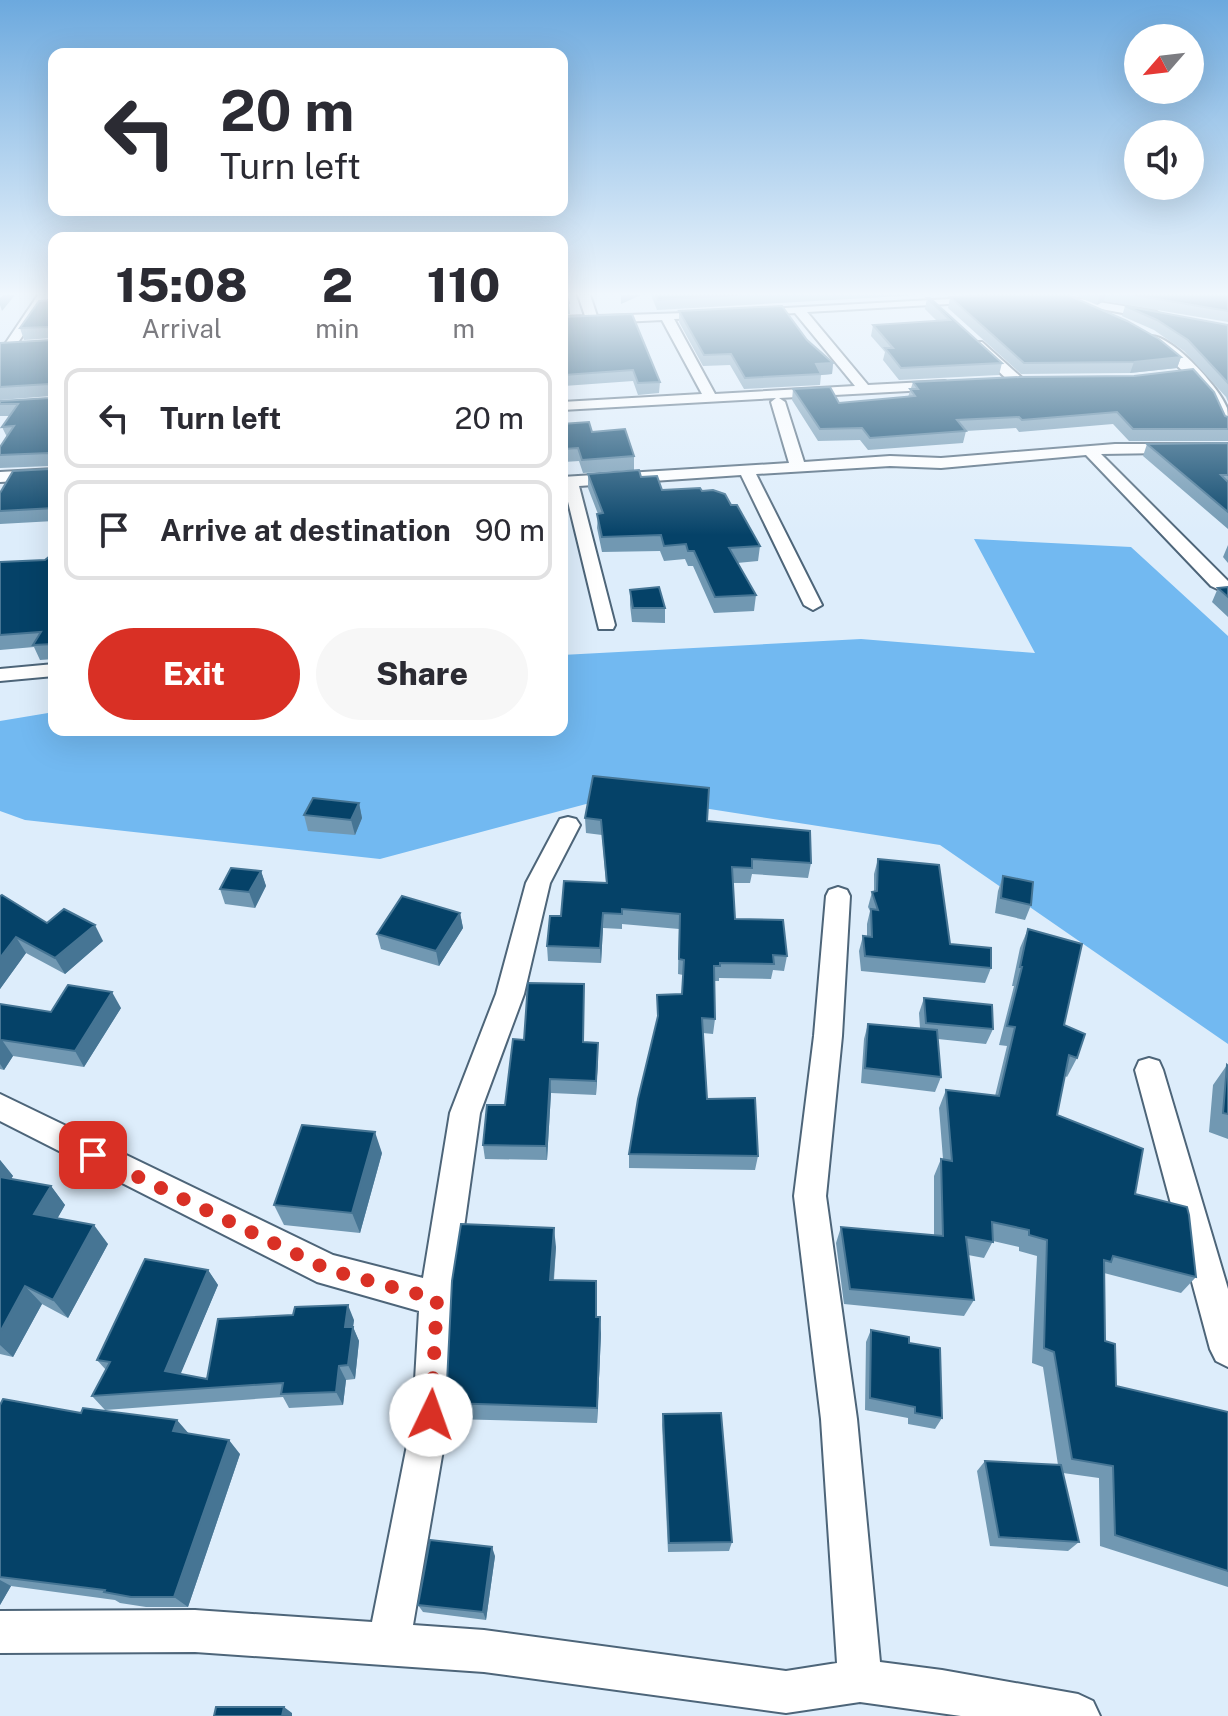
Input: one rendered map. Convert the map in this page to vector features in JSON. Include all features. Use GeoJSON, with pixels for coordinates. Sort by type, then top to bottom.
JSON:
{"type":"FeatureCollection","features":[{"type":"Feature","properties":{"kind":"street"},"geometry":{"type":"LineString","coordinates":[[698,375],[711,399]]}},
{"type":"Feature","properties":{"kind":"street"},"geometry":{"type":"LineString","coordinates":[[853,375],[865,390]]}},
{"type":"Feature","properties":{"kind":"street"},"geometry":{"type":"LineString","coordinates":[[1011,375],[1017,381]]}},
{"type":"Feature","properties":{"kind":"street"},"geometry":{"type":"LineString","coordinates":[[1197,375],[1218,401],[1228,423]]}},
{"type":"Feature","properties":{"kind":"street"},"geometry":{"type":"LineString","coordinates":[[1002,382],[1033,381]]}},
{"type":"Feature","properties":{"kind":"street"},"geometry":{"type":"LineString","coordinates":[[568,406],[957,385]]}},
{"type":"Feature","properties":{"kind":"street"},"geometry":{"type":"LineString","coordinates":[[778,402],[798,467]]}},
{"type":"Feature","properties":{"kind":"street"},"geometry":{"type":"LineString","coordinates":[[568,481],[890,461],[941,463],[1089,450],[1228,448]]}},
{"type":"Feature","properties":{"kind":"street"},"geometry":{"type":"LineString","coordinates":[[1089,450],[1217,582],[1228,589]]}},
{"type":"Feature","properties":{"kind":"street"},"geometry":{"type":"LineString","coordinates":[[747,472],[813,605]]}},
{"type":"Feature","properties":{"kind":"street"},"geometry":{"type":"LineString","coordinates":[[0,477],[48,474]]}},
{"type":"Feature","properties":{"kind":"street"},"geometry":{"type":"LineString","coordinates":[[568,488],[606,625]]}},
{"type":"Feature","properties":{"kind":"street"},"geometry":{"type":"LineString","coordinates":[[0,675],[48,671]]}},
{"type":"Feature","properties":{"kind":"street"},"geometry":{"type":"LineString","coordinates":[[389,1644],[431,1415],[437,1299],[465,1113],[510,994],[538,883],[568,825]]}},
{"type":"Feature","properties":{"kind":"street"},"geometry":{"type":"LineString","coordinates":[[838,896],[828,1036],[810,1196],[839,1419],[860,1681]]}},
{"type":"Feature","properties":{"kind":"street"},"geometry":{"type":"LineString","coordinates":[[1149,1070],[1228,1349]]}},
{"type":"Feature","properties":{"kind":"street"},"geometry":{"type":"LineString","coordinates":[[0,1107],[329,1270],[437,1299]]}},
{"type":"Feature","properties":{"kind":"street"},"geometry":{"type":"LineString","coordinates":[[0,1632],[195,1631],[484,1651],[787,1704],[860,1681],[942,1691],[1078,1716]]}},
{"type":"Feature","properties":{"kind":"shaded area"},"geometry":{"type":"Polygon","coordinates":[[[974,539],[1131,547],[1228,636],[1228,1044],[940,845],[620,795],[380,859],[25,820],[0,811],[0,721],[48,713],[48,736],[568,736],[568,655],[861,639],[1035,653],[974,539]]]}},
{"type":"Feature","properties":{"kind":"building"},"geometry":{"type":"Polygon","coordinates":[[[0,375],[48,375],[48,384],[0,387],[0,375]]]}},
{"type":"Feature","properties":{"kind":"building"},"geometry":{"type":"Polygon","coordinates":[[[635,375],[657,375],[660,382],[638,383],[635,375]]]}},
{"type":"Feature","properties":{"kind":"building"},"geometry":{"type":"Polygon","coordinates":[[[743,375],[800,375],[745,378],[743,375]]]}},
{"type":"Feature","properties":{"kind":"building"},"geometry":{"type":"Polygon","coordinates":[[[1199,375],[1214,392],[1228,417],[1228,429],[1133,429],[1117,412],[1022,420],[1019,417],[957,420],[966,431],[870,438],[862,428],[820,429],[793,389],[830,387],[839,403],[915,396],[910,389],[918,389],[913,382],[1199,375]]]}},
{"type":"Feature","properties":{"kind":"building"},"geometry":{"type":"Polygon","coordinates":[[[48,398],[48,453],[0,455],[0,447],[14,426],[2,427],[18,404],[0,404],[0,401],[48,398]]]}},
{"type":"Feature","properties":{"kind":"building"},"geometry":{"type":"Polygon","coordinates":[[[589,422],[592,432],[625,429],[634,456],[582,460],[578,448],[568,449],[568,424],[589,422]]]}},
{"type":"Feature","properties":{"kind":"building"},"geometry":{"type":"Polygon","coordinates":[[[1228,443],[1228,475],[1221,475],[1228,482],[1228,512],[1147,444],[1228,443]]]}},
{"type":"Feature","properties":{"kind":"building"},"geometry":{"type":"Polygon","coordinates":[[[48,469],[48,508],[0,511],[0,493],[13,471],[48,469]]]}},
{"type":"Feature","properties":{"kind":"building"},"geometry":{"type":"Polygon","coordinates":[[[639,470],[641,477],[657,476],[662,490],[713,490],[725,494],[731,505],[737,505],[760,546],[729,548],[756,595],[715,597],[694,551],[688,551],[686,544],[664,546],[661,535],[602,537],[597,514],[603,513],[588,474],[639,470]]]}},
{"type":"Feature","properties":{"kind":"building"},"geometry":{"type":"Polygon","coordinates":[[[48,558],[48,644],[33,645],[41,632],[0,635],[0,562],[48,558]]]}},
{"type":"Feature","properties":{"kind":"building"},"geometry":{"type":"Polygon","coordinates":[[[659,587],[665,608],[633,608],[630,590],[659,587]]]}},
{"type":"Feature","properties":{"kind":"building"},"geometry":{"type":"Polygon","coordinates":[[[1228,587],[1228,597],[1218,588],[1228,587]]]}},
{"type":"Feature","properties":{"kind":"building"},"geometry":{"type":"Polygon","coordinates":[[[593,776],[709,788],[707,821],[810,831],[811,863],[752,859],[752,868],[732,867],[735,919],[783,920],[787,956],[773,955],[774,964],[720,963],[720,966],[714,966],[715,1019],[702,1018],[707,1099],[755,1098],[758,1156],[629,1154],[638,1099],[658,1016],[657,995],[682,994],[684,960],[679,959],[680,914],[622,909],[622,914],[603,913],[600,948],[547,946],[550,916],[561,916],[564,881],[607,883],[601,820],[585,818],[593,776]]]}},
{"type":"Feature","properties":{"kind":"building"},"geometry":{"type":"Polygon","coordinates":[[[313,798],[359,803],[351,820],[304,815],[313,798]]]}},
{"type":"Feature","properties":{"kind":"building"},"geometry":{"type":"Polygon","coordinates":[[[878,859],[939,865],[950,944],[991,948],[991,968],[865,956],[863,936],[872,937],[871,909],[878,910],[872,892],[877,891],[878,859]]]}},
{"type":"Feature","properties":{"kind":"building"},"geometry":{"type":"Polygon","coordinates":[[[231,868],[261,871],[249,892],[220,889],[231,868]]]}},
{"type":"Feature","properties":{"kind":"building"},"geometry":{"type":"Polygon","coordinates":[[[1003,876],[1033,882],[1031,905],[1001,898],[1003,876]]]}},
{"type":"Feature","properties":{"kind":"building"},"geometry":{"type":"Polygon","coordinates":[[[2,895],[47,923],[64,909],[95,925],[55,958],[16,937],[0,958],[2,895]]]}},
{"type":"Feature","properties":{"kind":"building"},"geometry":{"type":"Polygon","coordinates":[[[402,896],[460,913],[436,951],[377,934],[402,896]]]}},
{"type":"Feature","properties":{"kind":"building"},"geometry":{"type":"Polygon","coordinates":[[[1028,929],[1082,944],[1064,1025],[1085,1034],[1077,1058],[1069,1055],[1057,1115],[1143,1149],[1135,1194],[1187,1207],[1196,1277],[1113,1256],[1111,1262],[1104,1260],[1105,1341],[1115,1344],[1116,1386],[1228,1412],[1228,1571],[1115,1535],[1113,1466],[1072,1459],[1054,1352],[1044,1348],[1047,1240],[1029,1235],[1029,1230],[992,1222],[993,1242],[966,1237],[974,1300],[850,1289],[841,1227],[943,1236],[941,1159],[952,1161],[946,1090],[999,1096],[1015,1027],[1007,1026],[1028,929]]]}},
{"type":"Feature","properties":{"kind":"building"},"geometry":{"type":"Polygon","coordinates":[[[528,983],[584,984],[583,1042],[598,1043],[596,1081],[550,1079],[546,1146],[483,1145],[487,1105],[505,1105],[513,1039],[524,1040],[528,983]]]}},
{"type":"Feature","properties":{"kind":"building"},"geometry":{"type":"Polygon","coordinates":[[[68,985],[112,992],[75,1051],[2,1040],[0,1044],[0,1004],[51,1012],[68,985]]]}},
{"type":"Feature","properties":{"kind":"building"},"geometry":{"type":"Polygon","coordinates":[[[924,998],[992,1005],[993,1029],[926,1023],[924,998]]]}},
{"type":"Feature","properties":{"kind":"building"},"geometry":{"type":"Polygon","coordinates":[[[868,1024],[937,1030],[941,1077],[865,1068],[868,1024]]]}},
{"type":"Feature","properties":{"kind":"building"},"geometry":{"type":"Polygon","coordinates":[[[1228,1066],[1228,1114],[1223,1113],[1228,1066]]]}},
{"type":"Feature","properties":{"kind":"building"},"geometry":{"type":"Polygon","coordinates":[[[302,1125],[375,1132],[352,1213],[274,1205],[302,1125]]]}},
{"type":"Feature","properties":{"kind":"building"},"geometry":{"type":"Polygon","coordinates":[[[0,1177],[51,1186],[34,1214],[94,1225],[53,1300],[25,1286],[0,1332],[0,1177]]]}},
{"type":"Feature","properties":{"kind":"building"},"geometry":{"type":"Polygon","coordinates":[[[461,1224],[554,1228],[550,1280],[596,1281],[596,1317],[600,1317],[597,1408],[446,1403],[452,1281],[461,1224]]]}},
{"type":"Feature","properties":{"kind":"building"},"geometry":{"type":"Polygon","coordinates":[[[145,1259],[208,1270],[165,1371],[207,1379],[218,1319],[293,1315],[295,1307],[348,1305],[345,1327],[353,1327],[348,1365],[339,1366],[336,1392],[281,1394],[283,1383],[92,1396],[110,1362],[97,1360],[145,1259]]]}},
{"type":"Feature","properties":{"kind":"building"},"geometry":{"type":"Polygon","coordinates":[[[871,1330],[909,1337],[909,1343],[940,1348],[942,1418],[915,1413],[915,1407],[870,1398],[871,1330]]]}},
{"type":"Feature","properties":{"kind":"building"},"geometry":{"type":"Polygon","coordinates":[[[3,1399],[81,1413],[83,1408],[177,1420],[173,1431],[229,1440],[174,1597],[131,1597],[105,1590],[0,1577],[0,1405],[3,1399]]]}},
{"type":"Feature","properties":{"kind":"building"},"geometry":{"type":"Polygon","coordinates":[[[721,1413],[732,1542],[669,1543],[663,1414],[721,1413]]]}},
{"type":"Feature","properties":{"kind":"building"},"geometry":{"type":"Polygon","coordinates":[[[985,1461],[1061,1465],[1079,1542],[999,1537],[985,1461]]]}},
{"type":"Feature","properties":{"kind":"building"},"geometry":{"type":"Polygon","coordinates":[[[430,1540],[492,1547],[483,1612],[418,1605],[430,1540]]]}},
{"type":"Feature","properties":{"kind":"building"},"geometry":{"type":"Polygon","coordinates":[[[216,1707],[284,1707],[282,1716],[214,1716],[216,1707]]]}},
{"type":"Feature","properties":{"kind":"route"},"geometry":{"type":"LineString","coordinates":[[93,1155],[329,1270],[437,1299],[431,1415]]}}]}
